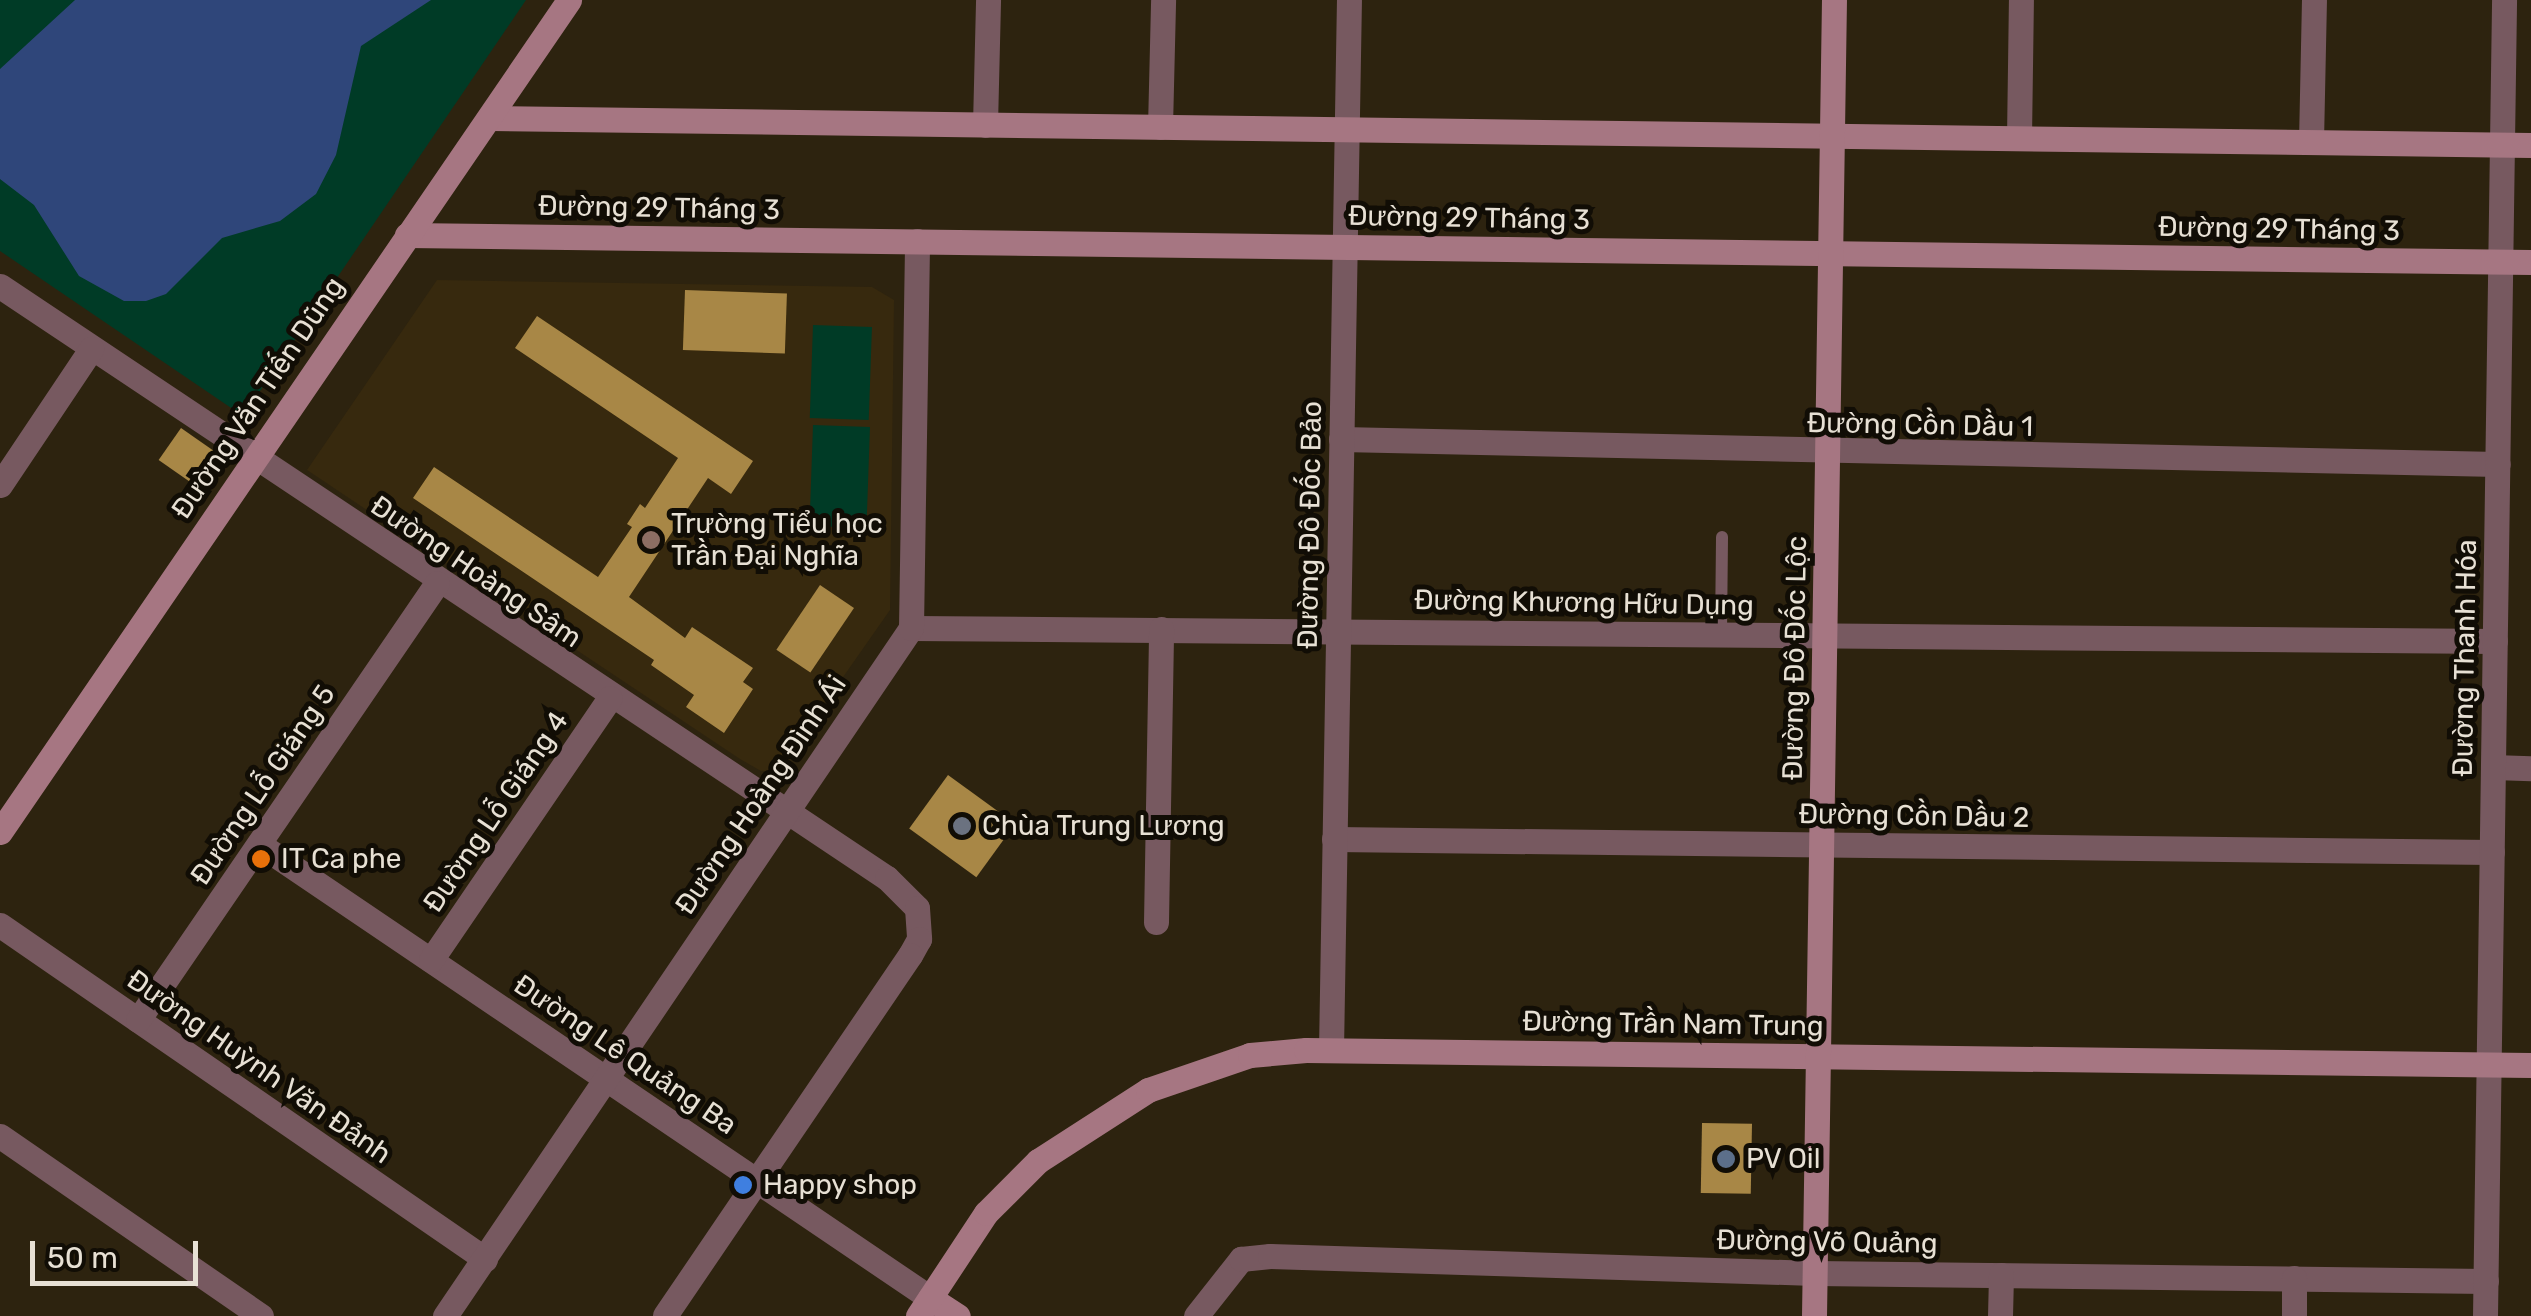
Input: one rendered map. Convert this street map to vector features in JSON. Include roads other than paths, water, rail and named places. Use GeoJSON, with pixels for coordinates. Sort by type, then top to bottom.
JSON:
{"type":"FeatureCollection","features":[{"type":"Feature","properties":{"kind":"street","name":"Đường Văn Tiến Dũng"},"geometry":{"type":"LineString","coordinates":[[0,832],[569,0]]}},
{"type":"Feature","properties":{"kind":"street"},"geometry":{"type":"LineString","coordinates":[[985,124],[988,0]]}},
{"type":"Feature","properties":{"kind":"street"},"geometry":{"type":"LineString","coordinates":[[1160,127],[1163,0]]}},
{"type":"Feature","properties":{"kind":"street","name":"Đường Đô Đốc Bảo"},"geometry":{"type":"LineString","coordinates":[[1330,1050],[1349,0]]}},
{"type":"Feature","properties":{"kind":"street","name":"Đường Đô Đốc Lộc"},"geometry":{"type":"LineString","coordinates":[[1814,1316],[1834,0]]}},
{"type":"Feature","properties":{"kind":"street"},"geometry":{"type":"LineString","coordinates":[[2019,138],[2021,0]]}},
{"type":"Feature","properties":{"kind":"street"},"geometry":{"type":"LineString","coordinates":[[2311,142],[2314,0]]}},
{"type":"Feature","properties":{"kind":"street","name":"Đường Thanh Hóa"},"geometry":{"type":"LineString","coordinates":[[2486,1316],[2504,0]]}},
{"type":"Feature","properties":{"kind":"street"},"geometry":{"type":"LineString","coordinates":[[491,118],[2531,145]]}},
{"type":"Feature","properties":{"kind":"street","name":"Đường 29 Tháng 3"},"geometry":{"type":"LineString","coordinates":[[406,235],[2531,262]]}},
{"type":"Feature","properties":{"kind":"street"},"geometry":{"type":"LineString","coordinates":[[911,628],[917,241]]}},
{"type":"Feature","properties":{"kind":"street","name":"Đường Hoàng Sâm"},"geometry":{"type":"LineString","coordinates":[[0,286],[610,698],[887,878],[917,908],[919,940],[757,1180]]}},
{"type":"Feature","properties":{"kind":"street"},"geometry":{"type":"LineString","coordinates":[[0,485],[91,350]]}},
{"type":"Feature","properties":{"kind":"street","name":"Đường Cồn Dầu 1"},"geometry":{"type":"LineString","coordinates":[[1341,439],[1828,454],[2498,464]]}},
{"type":"Feature","properties":{"kind":"street","name":"Đường Lỗ Giáng 5"},"geometry":{"type":"LineString","coordinates":[[138,1020],[438,583]]}},
{"type":"Feature","properties":{"kind":"street","name":"Đường Khương Hữu Dụng"},"geometry":{"type":"LineString","coordinates":[[911,628],[2496,642]]}},
{"type":"Feature","properties":{"kind":"street","name":"Đường Hoàng Đình Ái"},"geometry":{"type":"LineString","coordinates":[[445,1316],[911,628]]}},
{"type":"Feature","properties":{"kind":"street"},"geometry":{"type":"LineString","coordinates":[[1156,922],[1161,629]]}},
{"type":"Feature","properties":{"kind":"street","name":"Đường Lỗ Giáng 4"},"geometry":{"type":"LineString","coordinates":[[431,960],[610,698]]}},
{"type":"Feature","properties":{"kind":"street"},"geometry":{"type":"LineString","coordinates":[[2493,767],[2531,768]]}},
{"type":"Feature","properties":{"kind":"street","name":"Đường Cồn Dầu 2"},"geometry":{"type":"LineString","coordinates":[[1334,839],[2492,852]]}},
{"type":"Feature","properties":{"kind":"street","name":"Đường Lê Quảng Ba"},"geometry":{"type":"LineString","coordinates":[[258,844],[757,1180],[924,1307],[958,1316]]}},
{"type":"Feature","properties":{"kind":"street","name":"Đường Huỳnh Văn Đảnh"},"geometry":{"type":"LineString","coordinates":[[0,925],[484,1259]]}},
{"type":"Feature","properties":{"kind":"street","name":"Đường Trần Nam Trung"},"geometry":{"type":"LineString","coordinates":[[924,1307],[986,1213],[1038,1162],[1090,1124],[1148,1090],[1250,1055],[1330,1050],[2531,1064]]}},
{"type":"Feature","properties":{"kind":"street"},"geometry":{"type":"LineString","coordinates":[[0,1136],[260,1316]]}},
{"type":"Feature","properties":{"kind":"street"},"geometry":{"type":"LineString","coordinates":[[665,1316],[757,1180]]}},
{"type":"Feature","properties":{"kind":"street","name":"Đường Võ Quảng"},"geometry":{"type":"LineString","coordinates":[[1196,1316],[1241,1259],[1270,1256],[1814,1273],[2486,1280]]}},
{"type":"Feature","properties":{"kind":"street"},"geometry":{"type":"LineString","coordinates":[[2000,1316],[2001,1275]]}},
{"type":"Feature","properties":{"kind":"street"},"geometry":{"type":"LineString","coordinates":[[2294,1278],[2294,1316]]}},
{"type":"Feature","properties":{"kind":"lane"},"geometry":{"type":"LineString","coordinates":[[1721,634],[1722,537]]}},
{"type":"Feature","properties":{"kind":"water"},"geometry":{"type":"Polygon","coordinates":[[[75,0],[431,0],[361,46],[336,155],[316,194],[280,221],[222,238],[166,294],[146,301],[124,301],[79,276],[34,205],[0,179],[0,69],[75,0]]]}},
{"type":"Feature","properties":{"kind":"place","name":"Trường Tiểu học Trần Đại Nghĩa"},"geometry":{"type":"Point","coordinates":[651,540]}},
{"type":"Feature","properties":{"kind":"place","name":"Chùa Trung Lương"},"geometry":{"type":"Point","coordinates":[962,826]}},
{"type":"Feature","properties":{"kind":"place","name":"IT Ca phe"},"geometry":{"type":"Point","coordinates":[261,859]}},
{"type":"Feature","properties":{"kind":"place","name":"PV Oil"},"geometry":{"type":"Point","coordinates":[1726,1159]}},
{"type":"Feature","properties":{"kind":"place","name":"Happy shop"},"geometry":{"type":"Point","coordinates":[743,1185]}}]}
